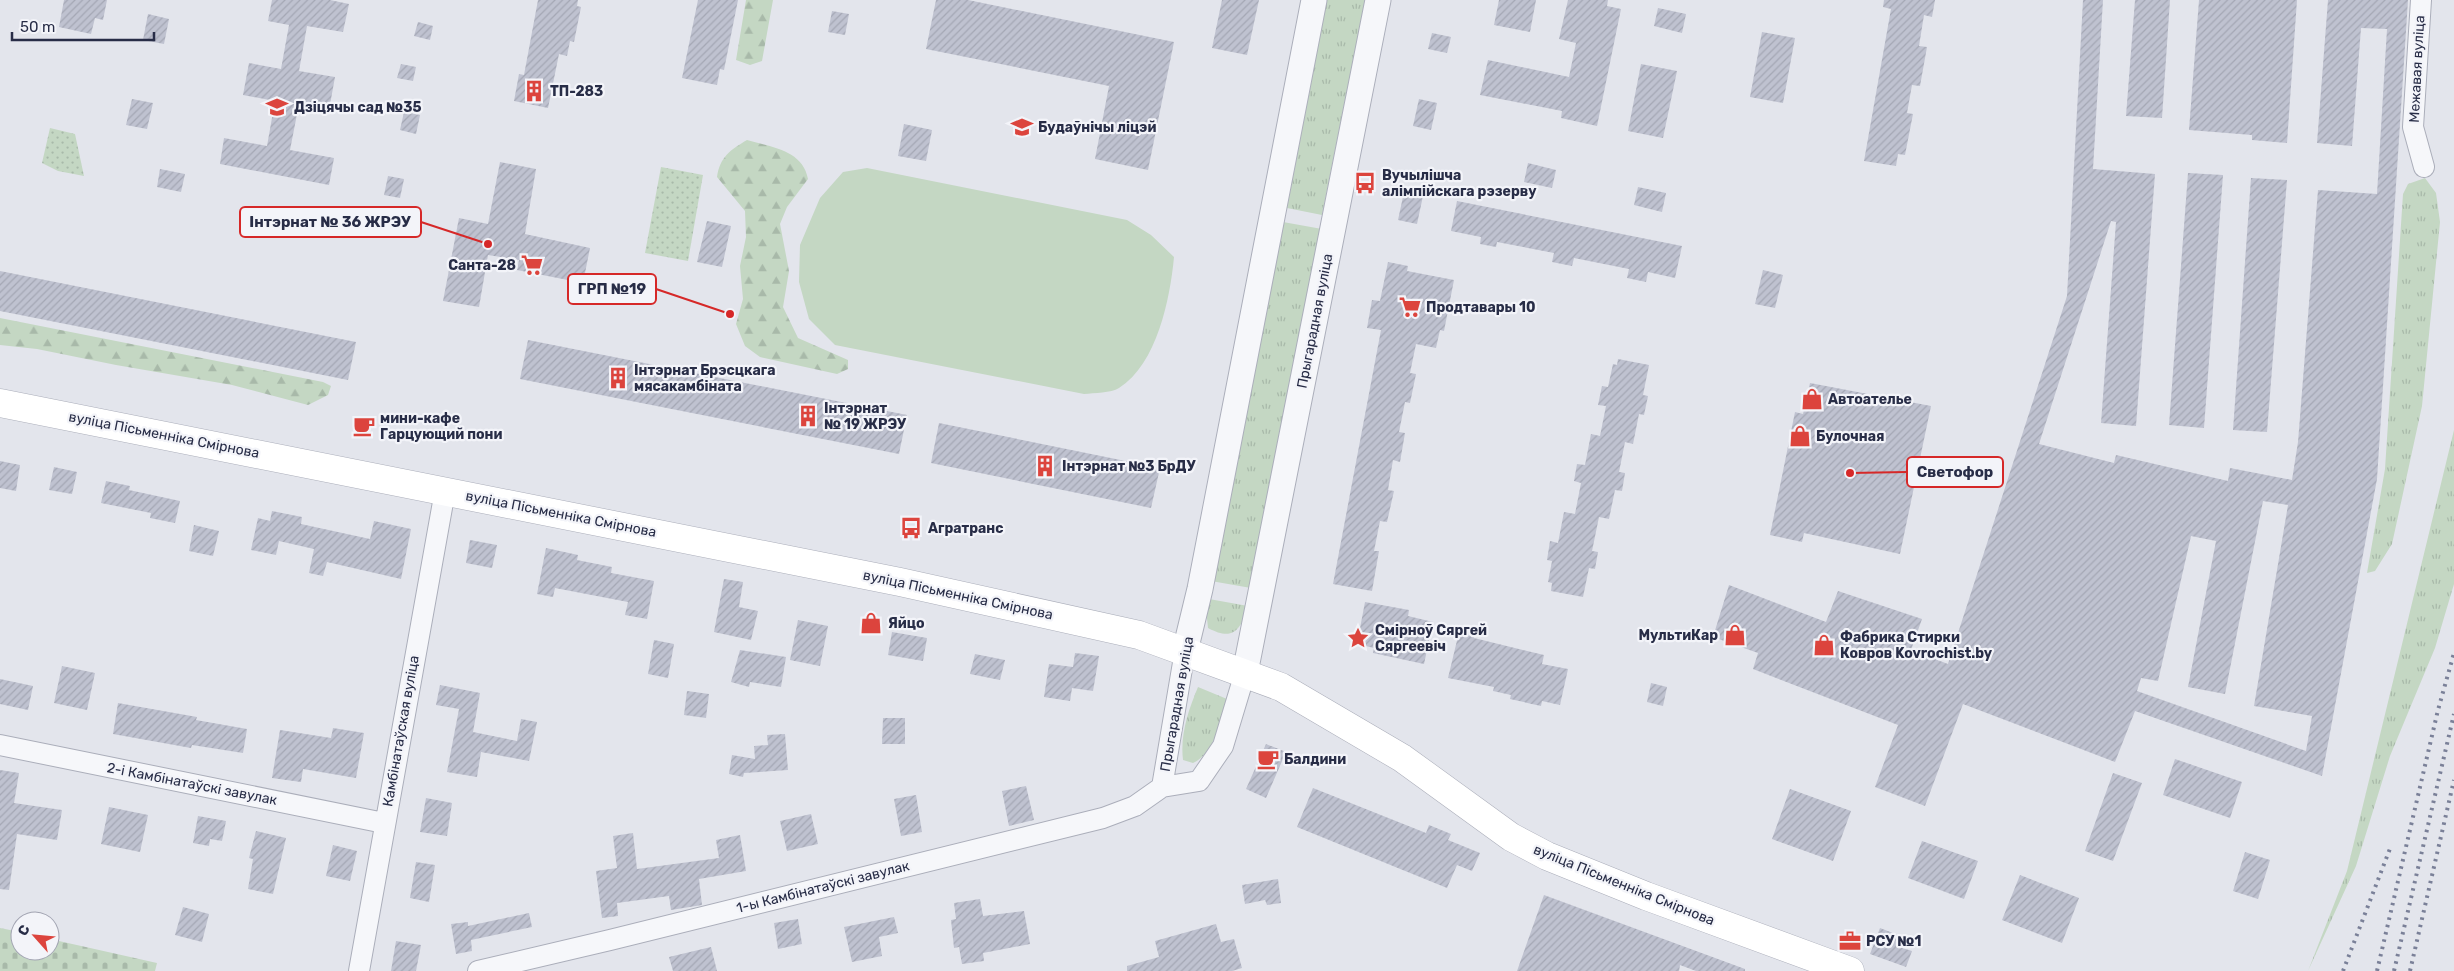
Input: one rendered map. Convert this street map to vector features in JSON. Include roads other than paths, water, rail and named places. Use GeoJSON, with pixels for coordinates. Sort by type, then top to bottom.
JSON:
{"type":"FeatureCollection","features":[{"type":"Feature","properties":{"kind":"main road","name":"вуліца Пісьменніка Смірнова"},"geometry":{"type":"LineString","coordinates":[[0,403],[900,582],[1139,635],[1185,650],[1281,687],[1402,758],[1511,837],[1547,856],[1646,896],[1850,971]]}},
{"type":"Feature","properties":{"kind":"street","name":"Прыгарадная вуліца"},"geometry":{"type":"LineString","coordinates":[[1314,0],[1200,589],[1185,650],[1162,787],[1199,781],[1223,746],[1245,673],[1378,0]]}},
{"type":"Feature","properties":{"kind":"street","name":"Межавая вуліца"},"geometry":{"type":"LineString","coordinates":[[2421,0],[2413,127],[2424,167]]}},
{"type":"Feature","properties":{"kind":"street","name":"Камбінатаўская вуліца"},"geometry":{"type":"LineString","coordinates":[[359,971],[445,491]]}},
{"type":"Feature","properties":{"kind":"street","name":"2-і Камбінатаўскі завулак"},"geometry":{"type":"LineString","coordinates":[[0,745],[384,823]]}},
{"type":"Feature","properties":{"kind":"street","name":"1-ы Камбінатаўскі завулак"},"geometry":{"type":"LineString","coordinates":[[478,971],[1103,818],[1135,806],[1162,787]]}},
{"type":"Feature","properties":{"kind":"railway"},"geometry":{"type":"LineString","coordinates":[[2377,971],[2438,710],[2454,653]]}},
{"type":"Feature","properties":{"kind":"railway"},"geometry":{"type":"LineString","coordinates":[[2394,971],[2454,714]]}},
{"type":"Feature","properties":{"kind":"railway"},"geometry":{"type":"LineString","coordinates":[[2410,971],[2454,780]]}},
{"type":"Feature","properties":{"kind":"railway"},"geometry":{"type":"LineString","coordinates":[[2343,971],[2391,846]]}},
{"type":"Feature","properties":{"kind":"place","name":"ТП-283"},"geometry":{"type":"Point","coordinates":[534,91]}},
{"type":"Feature","properties":{"kind":"place","name":"Дзіцячы сад №35"},"geometry":{"type":"Point","coordinates":[277,107]}},
{"type":"Feature","properties":{"kind":"place","name":"Будаўнічы ліцэй"},"geometry":{"type":"Point","coordinates":[1022,127]}},
{"type":"Feature","properties":{"kind":"place","name":"Вучылішча алімпійскага рэзерву"},"geometry":{"type":"Point","coordinates":[1365,183]}},
{"type":"Feature","properties":{"kind":"place","name":"Інтэрнат № 36 ЖРЭУ"},"geometry":{"type":"Point","coordinates":[488,244]}},
{"type":"Feature","properties":{"kind":"place","name":"Санта-28"},"geometry":{"type":"Point","coordinates":[532,265]}},
{"type":"Feature","properties":{"kind":"place","name":"Продтавары 10"},"geometry":{"type":"Point","coordinates":[1410,307]}},
{"type":"Feature","properties":{"kind":"place","name":"ГРП №19"},"geometry":{"type":"Point","coordinates":[730,314]}},
{"type":"Feature","properties":{"kind":"place","name":"Інтэрнат Брэсцкага мясакамбіната"},"geometry":{"type":"Point","coordinates":[618,378]}},
{"type":"Feature","properties":{"kind":"place","name":"Автоателье"},"geometry":{"type":"Point","coordinates":[1812,399]}},
{"type":"Feature","properties":{"kind":"place","name":"Інтэрнат № 19 ЖРЭУ"},"geometry":{"type":"Point","coordinates":[808,416]}},
{"type":"Feature","properties":{"kind":"place","name":"мини-кафе Гарцующий пони"},"geometry":{"type":"Point","coordinates":[364,426]}},
{"type":"Feature","properties":{"kind":"place","name":"Булочная"},"geometry":{"type":"Point","coordinates":[1800,436]}},
{"type":"Feature","properties":{"kind":"place","name":"Інтэрнат №3 БрДУ"},"geometry":{"type":"Point","coordinates":[1045,466]}},
{"type":"Feature","properties":{"kind":"place","name":"Светофор"},"geometry":{"type":"Point","coordinates":[1850,473]}},
{"type":"Feature","properties":{"kind":"place","name":"Агратранс"},"geometry":{"type":"Point","coordinates":[911,528]}},
{"type":"Feature","properties":{"kind":"place","name":"Яйцо"},"geometry":{"type":"Point","coordinates":[871,623]}},
{"type":"Feature","properties":{"kind":"place","name":"МультиКар"},"geometry":{"type":"Point","coordinates":[1735,635]}},
{"type":"Feature","properties":{"kind":"place","name":"Смірноў Сяргей Сяргеевіч"},"geometry":{"type":"Point","coordinates":[1358,638]}},
{"type":"Feature","properties":{"kind":"place","name":"Фабрика Стирки Ковров Kovrochist.by"},"geometry":{"type":"Point","coordinates":[1824,645]}},
{"type":"Feature","properties":{"kind":"place","name":"Балдини"},"geometry":{"type":"Point","coordinates":[1268,759]}},
{"type":"Feature","properties":{"kind":"place","name":"РСУ №1"},"geometry":{"type":"Point","coordinates":[1850,941]}}]}
